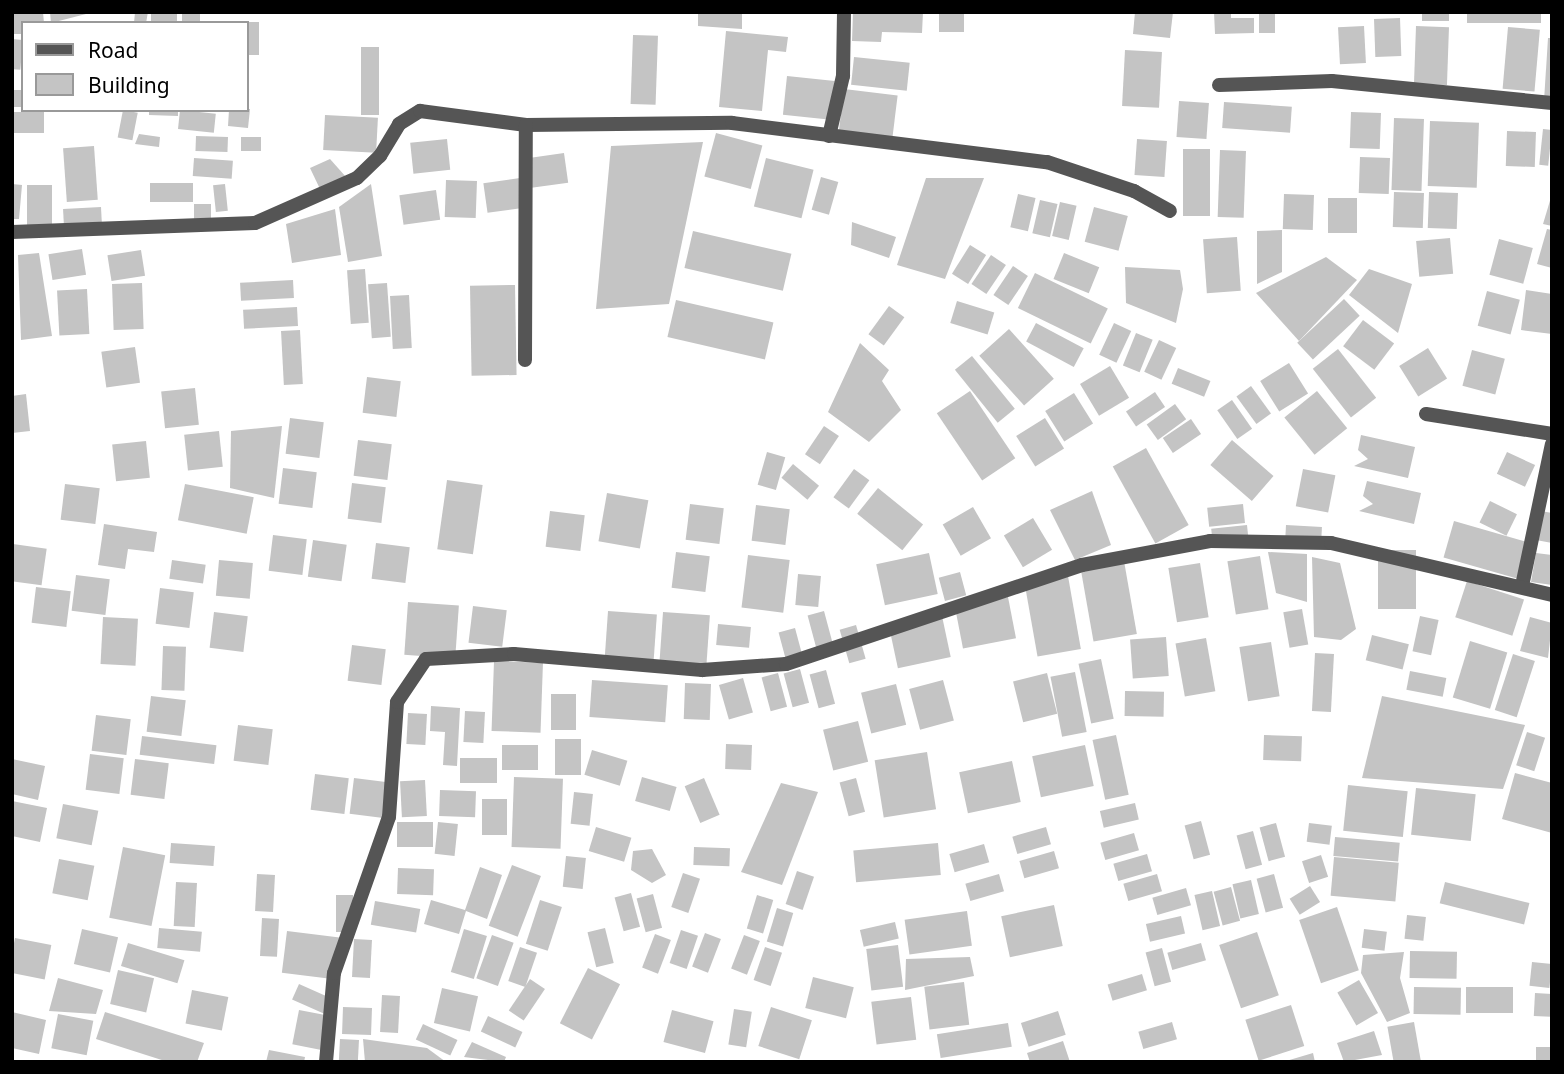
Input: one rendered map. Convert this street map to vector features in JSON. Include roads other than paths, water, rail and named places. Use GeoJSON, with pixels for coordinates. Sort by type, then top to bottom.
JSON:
{"type":"FeatureCollection","features":[{"type":"Feature","properties":{"kind":"street"},"geometry":{"type":"LineString","coordinates":[[829,136],[843,76],[844,12]]}},
{"type":"Feature","properties":{"kind":"street"},"geometry":{"type":"LineString","coordinates":[[1219,85],[1332,81],[1552,103]]}},
{"type":"Feature","properties":{"kind":"street"},"geometry":{"type":"LineString","coordinates":[[12,232],[255,223],[357,178],[380,156],[399,124],[420,111],[526,125],[732,122],[1047,162],[1134,191],[1170,211]]}},
{"type":"Feature","properties":{"kind":"street"},"geometry":{"type":"LineString","coordinates":[[525,360],[526,125]]}},
{"type":"Feature","properties":{"kind":"street"},"geometry":{"type":"LineString","coordinates":[[1426,414],[1552,434]]}},
{"type":"Feature","properties":{"kind":"street"},"geometry":{"type":"LineString","coordinates":[[1522,586],[1552,444]]}},
{"type":"Feature","properties":{"kind":"street"},"geometry":{"type":"LineString","coordinates":[[326,1062],[334,973],[389,817],[397,702],[426,659],[514,654],[702,670],[786,664],[1082,565],[1210,541],[1331,543],[1552,595]]}}]}
